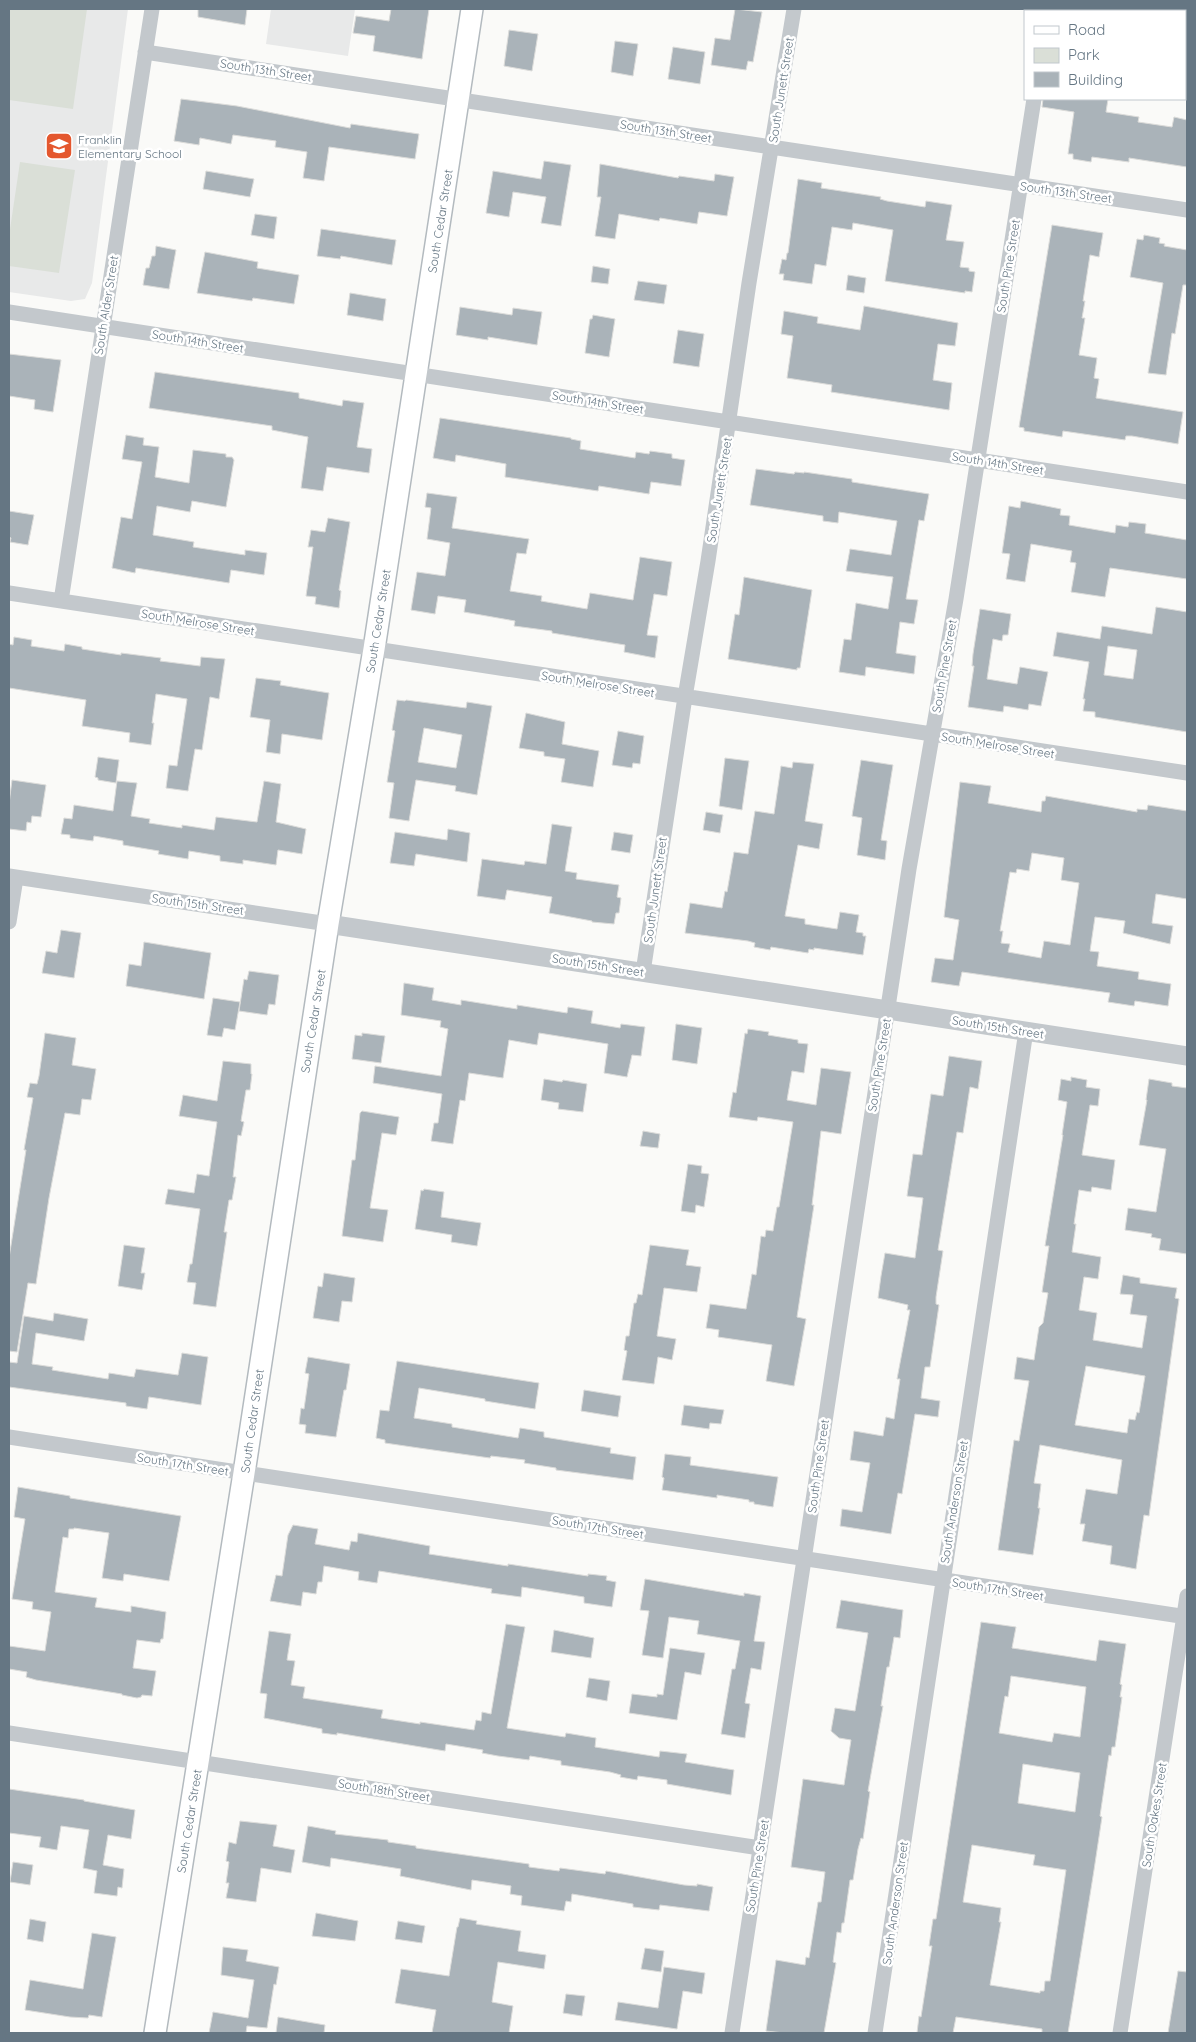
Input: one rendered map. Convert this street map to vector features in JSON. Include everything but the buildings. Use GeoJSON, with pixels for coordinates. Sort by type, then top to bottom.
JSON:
{"type":"FeatureCollection","features":[{"type":"Feature","properties":{"kind":"main road","name":"South Cedar Street"},"geometry":{"type":"LineString","coordinates":[[155,2033],[199,1762],[328,924],[374,649],[472,9]]}},
{"type":"Feature","properties":{"kind":"street","name":"South Alder Street"},"geometry":{"type":"LineString","coordinates":[[61,601],[152,9]]}},
{"type":"Feature","properties":{"kind":"street","name":"South Junett Street"},"geometry":{"type":"LineString","coordinates":[[643,972],[794,9]]}},
{"type":"Feature","properties":{"kind":"street","name":"South 13th Street"},"geometry":{"type":"LineString","coordinates":[[145,52],[1187,210]]}},
{"type":"Feature","properties":{"kind":"street","name":"South Pine Street"},"geometry":{"type":"LineString","coordinates":[[732,2033],[888,1010],[956,599],[1034,100]]}},
{"type":"Feature","properties":{"kind":"street","name":"South 14th Street"},"geometry":{"type":"LineString","coordinates":[[9,312],[1187,492]]}},
{"type":"Feature","properties":{"kind":"street","name":"South Melrose Street"},"geometry":{"type":"LineString","coordinates":[[9,593],[1187,773]]}},
{"type":"Feature","properties":{"kind":"street","name":"South 15th Street"},"geometry":{"type":"LineString","coordinates":[[12,877],[1187,1056]]}},
{"type":"Feature","properties":{"kind":"street"},"geometry":{"type":"LineString","coordinates":[[9,922],[12,877]]}},
{"type":"Feature","properties":{"kind":"street","name":"South Anderson Street"},"geometry":{"type":"LineString","coordinates":[[875,2033],[1026,1031]]}},
{"type":"Feature","properties":{"kind":"street","name":"South 17th Street"},"geometry":{"type":"LineString","coordinates":[[9,1437],[1186,1617]]}},
{"type":"Feature","properties":{"kind":"street","name":"South Oakes Street"},"geometry":{"type":"LineString","coordinates":[[1120,2033],[1186,1617],[1187,1596]]}},
{"type":"Feature","properties":{"kind":"street","name":"South 18th Street"},"geometry":{"type":"LineString","coordinates":[[9,1733],[760,1848]]}},
{"type":"Feature","properties":{"kind":"shaded area","name":"Franklin Elementary School"},"geometry":{"type":"Polygon","coordinates":[[[9,9],[128,9],[92,283],[85,299],[71,301],[9,292],[9,9]]]}},
{"type":"Feature","properties":{"kind":"shaded area"},"geometry":{"type":"Polygon","coordinates":[[[271,9],[355,9],[348,56],[266,44],[271,9]]]}},
{"type":"Feature","properties":{"kind":"green space"},"geometry":{"type":"Polygon","coordinates":[[[9,9],[87,9],[73,109],[9,100],[9,9]]]}},
{"type":"Feature","properties":{"kind":"green space"},"geometry":{"type":"Polygon","coordinates":[[[20,162],[75,170],[59,273],[9,266],[9,236],[20,162]]]}},
{"type":"Feature","properties":{"kind":"place","name":"Franklin Elementary School"},"geometry":{"type":"Point","coordinates":[59,146]}}]}
